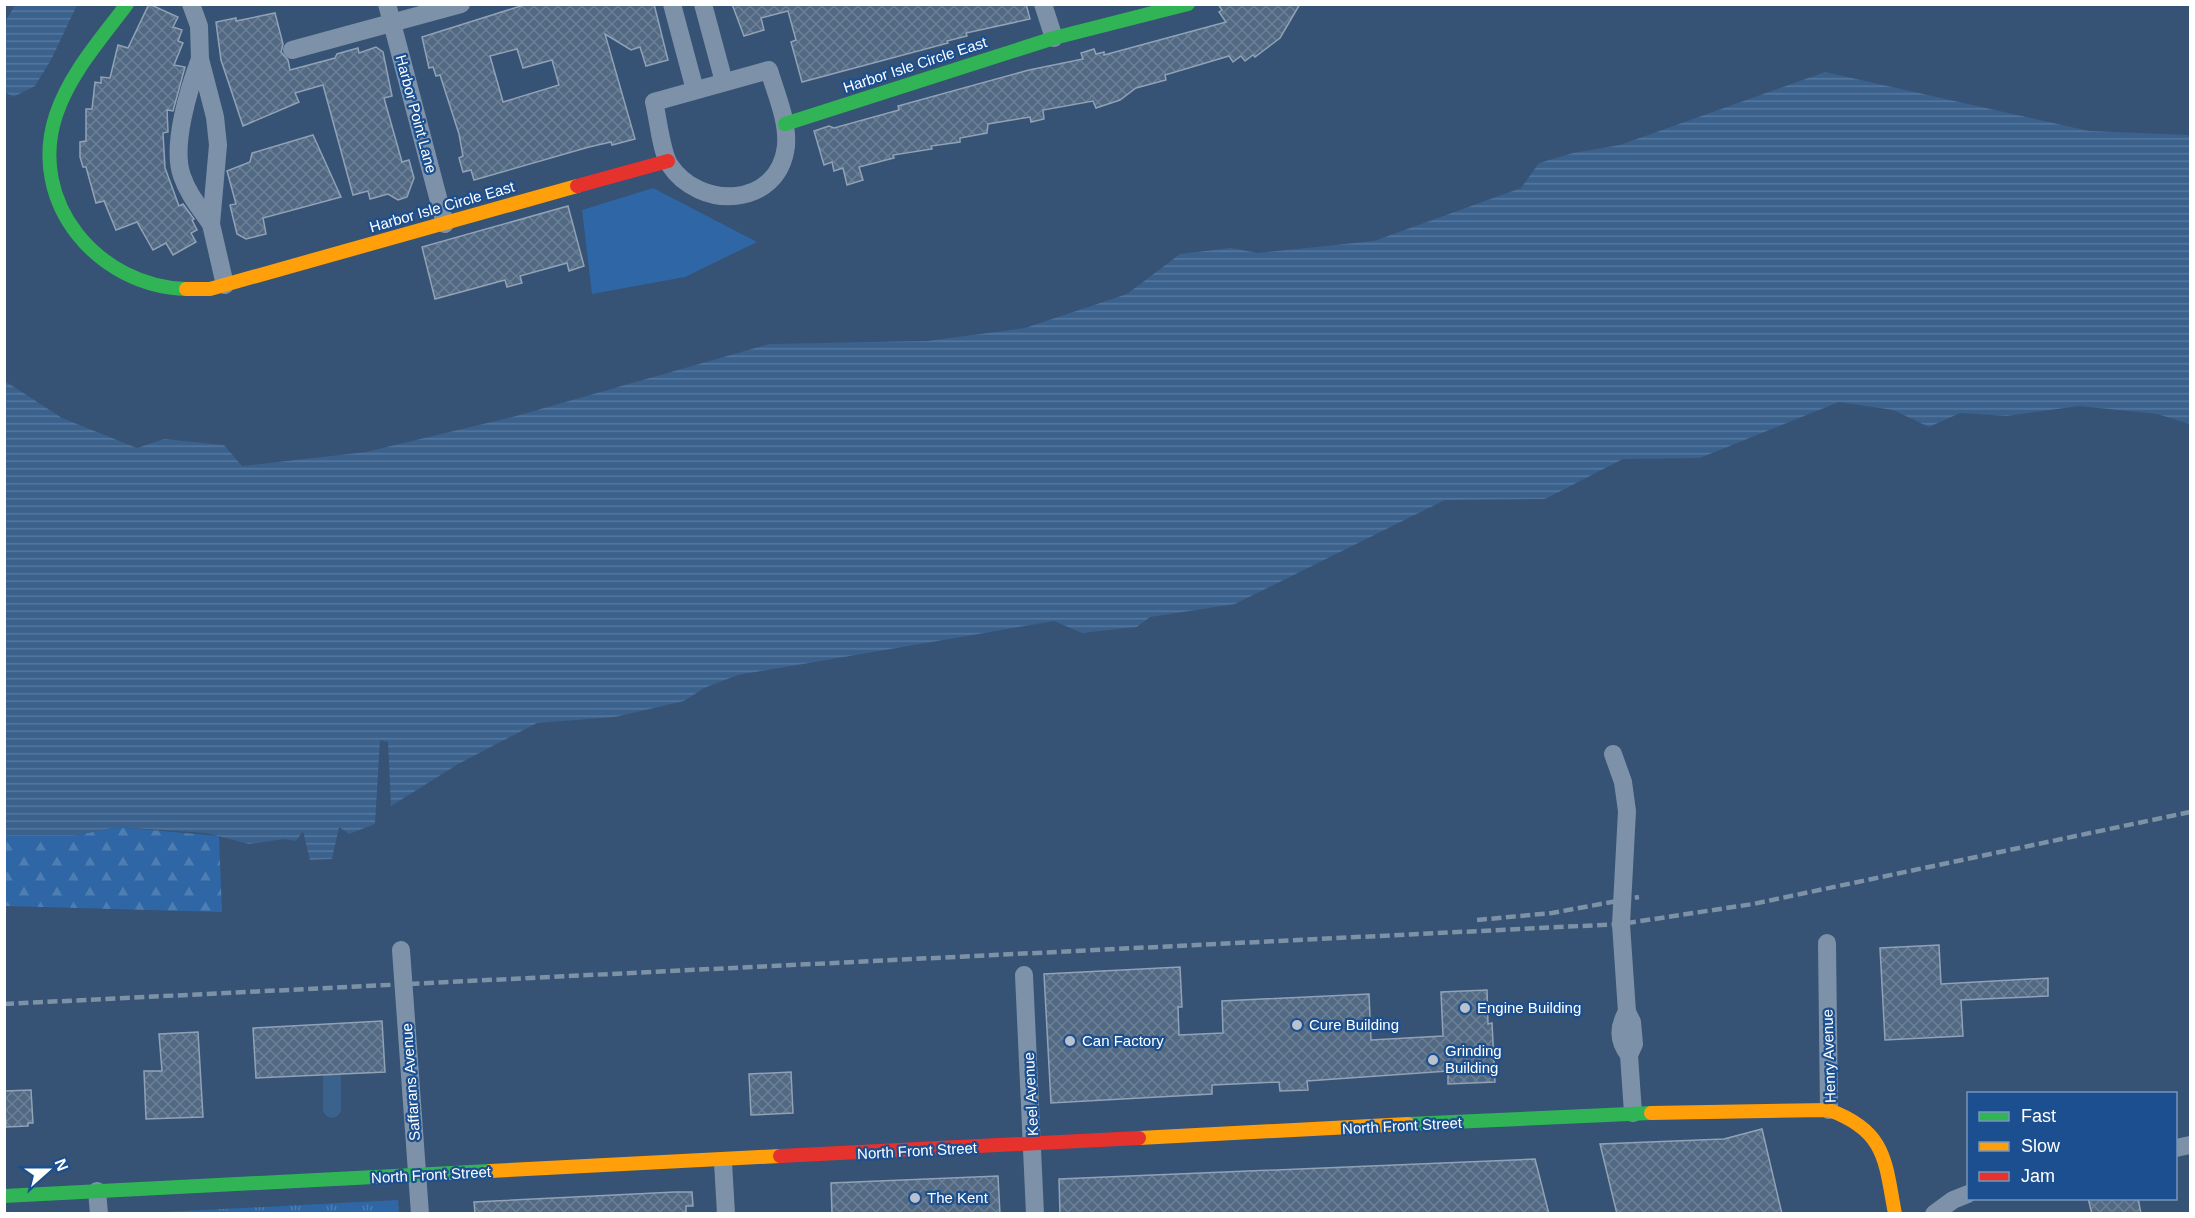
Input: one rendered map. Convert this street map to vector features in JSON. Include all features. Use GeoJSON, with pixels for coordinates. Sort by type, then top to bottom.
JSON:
{"type":"FeatureCollection","features":[{"type":"Feature","properties":{"kind":"street","name":"Harbor Isle Circle East"},"geometry":{"type":"LineString","coordinates":[[127,4],[79,69],[64,96],[51,134],[51,179],[64,216],[88,250],[108,266],[141,282],[172,289],[210,289],[668,162]]}},
{"type":"Feature","properties":{"kind":"street"},"geometry":{"type":"LineString","coordinates":[[191,4],[199,26],[200,59],[215,117],[218,145],[211,224],[225,285]]}},
{"type":"Feature","properties":{"kind":"street"},"geometry":{"type":"LineString","coordinates":[[292,50],[389,13],[461,4]]}},
{"type":"Feature","properties":{"kind":"street"},"geometry":{"type":"LineString","coordinates":[[672,4],[695,90]]}},
{"type":"Feature","properties":{"kind":"street"},"geometry":{"type":"LineString","coordinates":[[703,4],[724,82]]}},
{"type":"Feature","properties":{"kind":"street"},"geometry":{"type":"LineString","coordinates":[[1043,4],[1054,38]]}},
{"type":"Feature","properties":{"kind":"street","name":"Harbor Isle Circle East"},"geometry":{"type":"LineString","coordinates":[[785,124],[1054,38],[1188,4]]}},
{"type":"Feature","properties":{"kind":"street","name":"Harbor Point Lane"},"geometry":{"type":"LineString","coordinates":[[389,13],[445,224]]}},
{"type":"Feature","properties":{"kind":"street"},"geometry":{"type":"LineString","coordinates":[[200,59],[189,89],[179,151],[181,174],[190,195],[211,224]]}},
{"type":"Feature","properties":{"kind":"street"},"geometry":{"type":"LineString","coordinates":[[769,70],[785,124],[786,147],[774,177],[745,196],[719,198],[697,190],[681,180],[668,162],[654,102],[724,82],[769,70]]}},
{"type":"Feature","properties":{"kind":"street"},"geometry":{"type":"LineString","coordinates":[[1613,754],[1623,782],[1628,810],[1621,924],[1626,1012],[1632,1022],[1634,1044],[1629,1056],[1633,1113]]}},
{"type":"Feature","properties":{"kind":"street","name":"Henry Avenue"},"geometry":{"type":"LineString","coordinates":[[1827,942],[1829,1110],[1851,1116],[1876,1139],[1885,1160],[1895,1214]]}},
{"type":"Feature","properties":{"kind":"street","name":"Saffarans Avenue"},"geometry":{"type":"LineString","coordinates":[[401,950],[420,1214]]}},
{"type":"Feature","properties":{"kind":"street","name":"Keel Avenue"},"geometry":{"type":"LineString","coordinates":[[1024,975],[1034,1144],[1035,1214]]}},
{"type":"Feature","properties":{"kind":"street","name":"North Front Street"},"geometry":{"type":"LineString","coordinates":[[4,1196],[1633,1113],[1829,1110]]}},
{"type":"Feature","properties":{"kind":"street"},"geometry":{"type":"LineString","coordinates":[[723,1161],[726,1214]]}},
{"type":"Feature","properties":{"kind":"street"},"geometry":{"type":"LineString","coordinates":[[98,1191],[99,1214]]}},
{"type":"Feature","properties":{"kind":"street"},"geometry":{"type":"LineString","coordinates":[[1934,1214],[1953,1200],[1967,1194]]}},
{"type":"Feature","properties":{"kind":"green space"},"geometry":{"type":"Polygon","coordinates":[[[653,188],[757,242],[685,277],[592,294],[582,210],[653,188]]]}},
{"type":"Feature","properties":{"kind":"green space"},"geometry":{"type":"Polygon","coordinates":[[[116,827],[219,836],[222,912],[5,906],[5,836],[73,836],[116,827]]]}},
{"type":"Feature","properties":{"kind":"green space"},"geometry":{"type":"Polygon","coordinates":[[[398,1200],[399,1213],[145,1213],[398,1200]]]}},
{"type":"Feature","properties":{"kind":"shaded area"},"geometry":{"type":"Polygon","coordinates":[[[15,5],[77,5],[51,60],[35,86],[13,97],[5,92],[5,22],[15,5]]]}},
{"type":"Feature","properties":{"kind":"shaded area"},"geometry":{"type":"Polygon","coordinates":[[[1825,72],[2089,131],[2190,135],[2190,424],[2157,414],[2079,406],[2007,416],[1960,413],[1929,427],[1893,410],[1839,402],[1700,458],[1623,459],[1545,499],[1445,500],[1235,604],[1150,617],[1137,627],[1082,633],[1054,621],[738,675],[704,688],[684,701],[615,717],[537,723],[460,763],[391,806],[388,742],[380,740],[375,824],[349,834],[339,827],[332,859],[310,860],[303,831],[296,841],[285,839],[249,844],[206,833],[116,827],[73,836],[5,836],[5,381],[62,418],[137,448],[164,439],[224,445],[242,466],[366,452],[516,416],[769,344],[927,341],[1025,328],[1127,294],[1180,254],[1231,248],[1258,253],[1374,241],[1521,188],[1539,163],[1573,153],[1620,145],[1825,72]]]}},
{"type":"Feature","properties":{"kind":"building"},"geometry":{"type":"Polygon","coordinates":[[[149,4],[178,17],[173,27],[182,30],[178,41],[183,43],[174,65],[185,67],[173,111],[167,110],[168,132],[163,133],[165,168],[179,206],[183,204],[194,219],[192,220],[197,230],[191,233],[196,242],[173,255],[166,243],[153,250],[137,222],[116,230],[104,201],[96,203],[86,167],[83,167],[80,157],[80,142],[86,141],[86,109],[92,109],[95,82],[101,83],[101,77],[110,78],[118,45],[128,48],[149,4]]]}},
{"type":"Feature","properties":{"kind":"building"},"geometry":{"type":"Polygon","coordinates":[[[527,4],[654,4],[668,60],[646,66],[640,47],[631,50],[605,34],[635,139],[612,145],[611,142],[589,147],[474,180],[471,170],[463,172],[459,158],[463,156],[459,134],[440,75],[436,76],[433,67],[429,68],[422,37],[527,4]],[[517,49],[490,56],[503,102],[559,85],[552,60],[523,68],[517,49]]]}},
{"type":"Feature","properties":{"kind":"building"},"geometry":{"type":"Polygon","coordinates":[[[732,4],[1026,4],[1030,19],[966,33],[967,36],[947,41],[948,43],[802,82],[791,42],[796,40],[788,11],[761,18],[764,30],[744,36],[732,4]]]}},
{"type":"Feature","properties":{"kind":"building"},"geometry":{"type":"Polygon","coordinates":[[[1218,4],[1300,4],[1280,38],[1255,57],[1253,55],[1245,61],[1241,56],[1233,62],[1229,56],[1165,75],[1166,80],[1136,88],[1120,100],[1096,108],[1093,101],[1043,110],[1044,119],[1031,122],[1030,117],[988,124],[987,133],[960,138],[960,142],[893,155],[894,158],[859,167],[863,180],[847,185],[843,168],[834,171],[832,162],[824,165],[814,131],[829,126],[834,128],[899,110],[898,106],[1029,70],[1083,59],[1081,53],[1094,49],[1096,54],[1104,52],[1104,55],[1226,22],[1219,12],[1222,10],[1218,4]]]}},
{"type":"Feature","properties":{"kind":"building"},"geometry":{"type":"Polygon","coordinates":[[[275,13],[283,44],[281,52],[288,60],[290,70],[335,58],[337,54],[358,48],[359,53],[376,47],[383,52],[392,96],[384,98],[402,162],[409,160],[414,178],[407,197],[398,200],[388,194],[370,199],[368,191],[353,195],[323,85],[295,93],[299,102],[243,126],[221,60],[216,22],[236,18],[236,21],[275,13]]]}},
{"type":"Feature","properties":{"kind":"building"},"geometry":{"type":"Polygon","coordinates":[[[313,135],[341,197],[263,218],[266,234],[246,239],[237,234],[230,205],[236,204],[227,171],[250,162],[252,153],[313,135]]]}},
{"type":"Feature","properties":{"kind":"building"},"geometry":{"type":"Polygon","coordinates":[[[568,206],[584,266],[569,271],[567,263],[520,276],[522,283],[507,287],[505,280],[435,299],[422,247],[568,206]]]}},
{"type":"Feature","properties":{"kind":"building"},"geometry":{"type":"Polygon","coordinates":[[[1939,945],[1941,984],[2048,978],[2048,996],[1961,1000],[1963,1036],[1885,1040],[1880,948],[1939,945]]]}},
{"type":"Feature","properties":{"kind":"building"},"geometry":{"type":"Polygon","coordinates":[[[1180,967],[1182,1007],[1178,1007],[1179,1035],[1223,1033],[1222,1001],[1369,994],[1371,1040],[1443,1036],[1441,992],[1487,990],[1488,1024],[1492,1023],[1495,1082],[1448,1084],[1448,1071],[1307,1081],[1308,1090],[1280,1091],[1279,1082],[1212,1085],[1212,1094],[1051,1103],[1044,974],[1180,967]]]}},
{"type":"Feature","properties":{"kind":"building"},"geometry":{"type":"Polygon","coordinates":[[[382,1021],[385,1072],[256,1078],[253,1028],[382,1021]]]}},
{"type":"Feature","properties":{"kind":"building"},"geometry":{"type":"Polygon","coordinates":[[[198,1032],[203,1117],[146,1119],[144,1071],[162,1071],[159,1034],[198,1032]]]}},
{"type":"Feature","properties":{"kind":"building"},"geometry":{"type":"Polygon","coordinates":[[[791,1072],[793,1113],[751,1115],[749,1074],[791,1072]]]}},
{"type":"Feature","properties":{"kind":"building"},"geometry":{"type":"Polygon","coordinates":[[[31,1090],[33,1123],[28,1123],[28,1126],[6,1127],[4,1091],[31,1090]]]}},
{"type":"Feature","properties":{"kind":"building"},"geometry":{"type":"Polygon","coordinates":[[[1762,1129],[1782,1214],[1617,1214],[1600,1144],[1724,1139],[1762,1129]]]}},
{"type":"Feature","properties":{"kind":"building"},"geometry":{"type":"Polygon","coordinates":[[[1535,1159],[1549,1214],[1060,1214],[1059,1179],[1535,1159]]]}},
{"type":"Feature","properties":{"kind":"building","name":"The Kent"},"geometry":{"type":"Polygon","coordinates":[[[998,1176],[1000,1214],[832,1214],[831,1183],[998,1176]]]}},
{"type":"Feature","properties":{"kind":"building"},"geometry":{"type":"Polygon","coordinates":[[[692,1192],[693,1206],[686,1206],[686,1214],[475,1214],[474,1202],[692,1192]]]}},
{"type":"Feature","properties":{"kind":"building"},"geometry":{"type":"Polygon","coordinates":[[[2088,1200],[2138,1200],[2141,1214],[2092,1214],[2088,1200]]]}},
{"type":"Feature","properties":{"kind":"waterway"},"geometry":{"type":"LineString","coordinates":[[332,1078],[332,1109]]}},
{"type":"Feature","properties":{"kind":"railway"},"geometry":{"type":"LineString","coordinates":[[4,1004],[1621,924],[1753,904],[2190,812]]}},
{"type":"Feature","properties":{"kind":"railway"},"geometry":{"type":"LineString","coordinates":[[1477,920],[1552,913],[1639,897]]}},
{"type":"Feature","properties":{"kind":"traffic: fast"},"geometry":{"type":"LineString","coordinates":[[127,4],[87,57],[62,100],[56,115],[50,148],[52,179],[61,208],[77,234],[99,256],[124,273],[154,284],[186,289]]}},
{"type":"Feature","properties":{"kind":"traffic: fast"},"geometry":{"type":"LineString","coordinates":[[785,124],[1054,38],[1188,4]]}},
{"type":"Feature","properties":{"kind":"traffic: fast"},"geometry":{"type":"LineString","coordinates":[[1408,1124],[1651,1113]]}},
{"type":"Feature","properties":{"kind":"traffic: fast"},"geometry":{"type":"LineString","coordinates":[[4,1196],[490,1171]]}},
{"type":"Feature","properties":{"kind":"traffic: slow"},"geometry":{"type":"LineString","coordinates":[[186,289],[210,289],[577,186]]}},
{"type":"Feature","properties":{"kind":"traffic: slow"},"geometry":{"type":"LineString","coordinates":[[1651,1113],[1829,1110],[1848,1118],[1862,1128],[1880,1150],[1885,1163],[1895,1214]]}},
{"type":"Feature","properties":{"kind":"traffic: slow"},"geometry":{"type":"LineString","coordinates":[[1139,1138],[1408,1124]]}},
{"type":"Feature","properties":{"kind":"traffic: slow"},"geometry":{"type":"LineString","coordinates":[[490,1171],[780,1156]]}},
{"type":"Feature","properties":{"kind":"traffic: jam"},"geometry":{"type":"LineString","coordinates":[[577,186],[668,161]]}},
{"type":"Feature","properties":{"kind":"traffic: jam"},"geometry":{"type":"LineString","coordinates":[[780,1156],[1139,1138]]}},
{"type":"Feature","properties":{"kind":"place","name":"Engine Building"},"geometry":{"type":"Point","coordinates":[1465,1008]}},
{"type":"Feature","properties":{"kind":"place","name":"Cure Building"},"geometry":{"type":"Point","coordinates":[1297,1025]}},
{"type":"Feature","properties":{"kind":"place","name":"Can Factory"},"geometry":{"type":"Point","coordinates":[1070,1041]}},
{"type":"Feature","properties":{"kind":"place","name":"Grinding Building"},"geometry":{"type":"Point","coordinates":[1433,1060]}},
{"type":"Feature","properties":{"kind":"place","name":"The Kent"},"geometry":{"type":"Point","coordinates":[915,1198]}}]}
